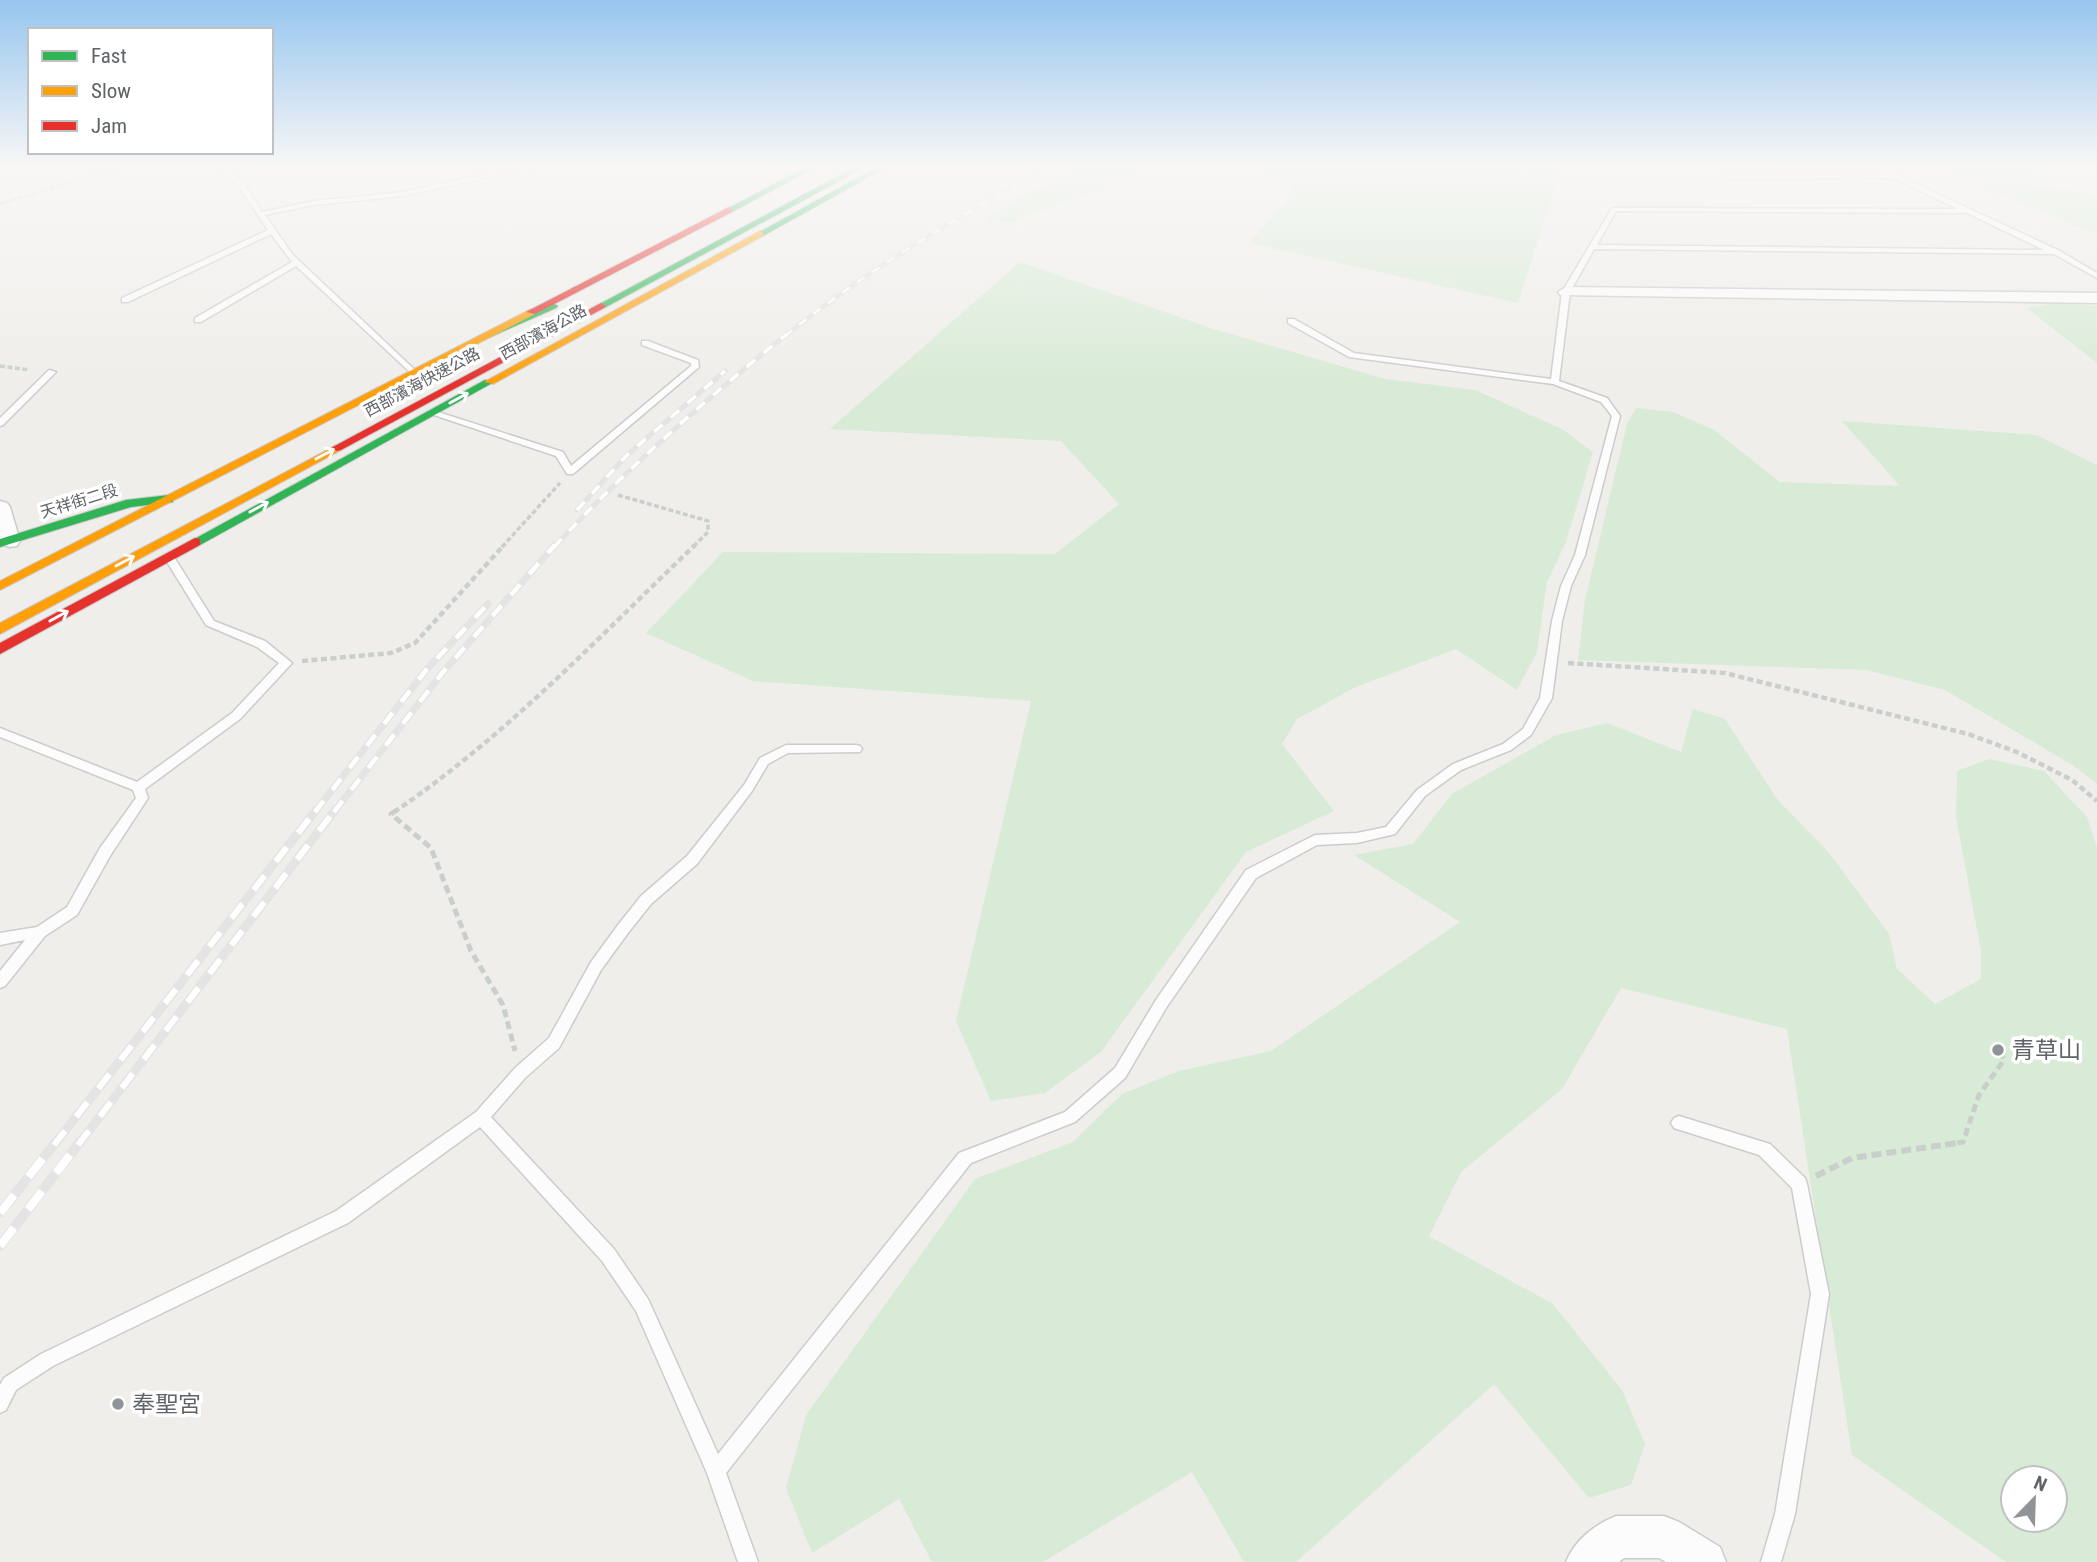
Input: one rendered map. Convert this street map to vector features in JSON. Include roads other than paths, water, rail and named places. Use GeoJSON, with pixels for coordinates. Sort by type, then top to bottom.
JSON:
{"type":"FeatureCollection","features":[{"type":"Feature","properties":{"kind":"main road","name":"西部濱海公路"},"geometry":{"type":"LineString","coordinates":[[0,586],[668,240]]}},
{"type":"Feature","properties":{"kind":"main road","name":"西部濱海快速公路"},"geometry":{"type":"LineString","coordinates":[[145,530],[695,240]]}},
{"type":"Feature","properties":{"kind":"main road","name":"西部濱海快速公路"},"geometry":{"type":"LineString","coordinates":[[0,629],[725,240]]}},
{"type":"Feature","properties":{"kind":"main road","name":"西部濱海公路"},"geometry":{"type":"LineString","coordinates":[[0,649],[749,240]]}},
{"type":"Feature","properties":{"kind":"main road"},"geometry":{"type":"LineString","coordinates":[[484,336],[632,272]]}},
{"type":"Feature","properties":{"kind":"main road","name":"天祥街二段"},"geometry":{"type":"LineString","coordinates":[[4,542],[130,503],[169,499]]}},
{"type":"Feature","properties":{"kind":"street"},"geometry":{"type":"LineString","coordinates":[[1566,292],[2097,298]]}},
{"type":"Feature","properties":{"kind":"street"},"geometry":{"type":"LineString","coordinates":[[0,507],[4,542]]}},
{"type":"Feature","properties":{"kind":"street"},"geometry":{"type":"LineString","coordinates":[[1587,1562],[1616,1537],[1664,1538],[1705,1562]]}},
{"type":"Feature","properties":{"kind":"lane"},"geometry":{"type":"LineString","coordinates":[[125,300],[253,240]]}},
{"type":"Feature","properties":{"kind":"lane"},"geometry":{"type":"LineString","coordinates":[[279,240],[296,263],[414,373]]}},
{"type":"Feature","properties":{"kind":"lane"},"geometry":{"type":"LineString","coordinates":[[1555,382],[1566,292],[1599,240]]}},
{"type":"Feature","properties":{"kind":"lane"},"geometry":{"type":"LineString","coordinates":[[2030,240],[2097,276]]}},
{"type":"Feature","properties":{"kind":"lane"},"geometry":{"type":"LineString","coordinates":[[1595,247],[2055,252]]}},
{"type":"Feature","properties":{"kind":"lane"},"geometry":{"type":"LineString","coordinates":[[198,320],[296,263]]}},
{"type":"Feature","properties":{"kind":"lane"},"geometry":{"type":"LineString","coordinates":[[716,1471],[965,1158],[1070,1117],[1120,1073],[1161,1004],[1251,874],[1315,840],[1357,838],[1390,831],[1420,793],[1457,767],[1507,747],[1527,732],[1546,698],[1557,621],[1566,586],[1580,555],[1616,416],[1604,400],[1555,382],[1352,355],[1291,321]]}},
{"type":"Feature","properties":{"kind":"lane"},"geometry":{"type":"LineString","coordinates":[[432,413],[560,454],[570,472],[695,367],[695,362],[645,343]]}},
{"type":"Feature","properties":{"kind":"lane"},"geometry":{"type":"LineString","coordinates":[[0,422],[52,372]]}},
{"type":"Feature","properties":{"kind":"lane"},"geometry":{"type":"LineString","coordinates":[[138,788],[236,716],[286,663],[261,643],[210,623],[169,556]]}},
{"type":"Feature","properties":{"kind":"lane"},"geometry":{"type":"LineString","coordinates":[[0,732],[138,788],[142,798],[105,852],[72,911],[40,932],[0,982]]}},
{"type":"Feature","properties":{"kind":"lane"},"geometry":{"type":"LineString","coordinates":[[0,1404],[10,1384],[47,1360],[342,1217],[481,1117],[520,1073],[554,1044],[596,966],[623,929],[646,900],[692,860],[748,788],[764,761],[786,749],[856,749]]}},
{"type":"Feature","properties":{"kind":"lane"},"geometry":{"type":"LineString","coordinates":[[0,939],[40,932]]}},
{"type":"Feature","properties":{"kind":"lane"},"geometry":{"type":"LineString","coordinates":[[481,1117],[608,1255],[642,1305],[716,1471],[748,1562]]}},
{"type":"Feature","properties":{"kind":"lane"},"geometry":{"type":"LineString","coordinates":[[1679,1123],[1764,1149],[1799,1184],[1820,1294],[1785,1514],[1771,1562]]}},
{"type":"Feature","properties":{"kind":"railway"},"geometry":{"type":"LineString","coordinates":[[785,336],[848,289],[923,240]]}},
{"type":"Feature","properties":{"kind":"railway"},"geometry":{"type":"LineString","coordinates":[[554,547],[609,490],[667,436],[787,334]]}},
{"type":"Feature","properties":{"kind":"railway"},"geometry":{"type":"LineString","coordinates":[[577,510],[627,455],[725,371]]}},
{"type":"Feature","properties":{"kind":"railway"},"geometry":{"type":"LineString","coordinates":[[334,812],[443,672],[555,545]]}},
{"type":"Feature","properties":{"kind":"railway"},"geometry":{"type":"LineString","coordinates":[[315,812],[427,669],[488,604]]}},
{"type":"Feature","properties":{"kind":"railway"},"geometry":{"type":"LineString","coordinates":[[54,1145],[316,810]]}},
{"type":"Feature","properties":{"kind":"railway"},"geometry":{"type":"LineString","coordinates":[[78,1145],[335,810]]}},
{"type":"Feature","properties":{"kind":"railway"},"geometry":{"type":"LineString","coordinates":[[0,1213],[55,1143]]}},
{"type":"Feature","properties":{"kind":"railway"},"geometry":{"type":"LineString","coordinates":[[0,1246],[79,1143]]}},
{"type":"Feature","properties":{"kind":"place","name":"青草山"},"geometry":{"type":"Point","coordinates":[1998,1050]}},
{"type":"Feature","properties":{"kind":"place","name":"奉聖宮"},"geometry":{"type":"Point","coordinates":[118,1404]}}]}
